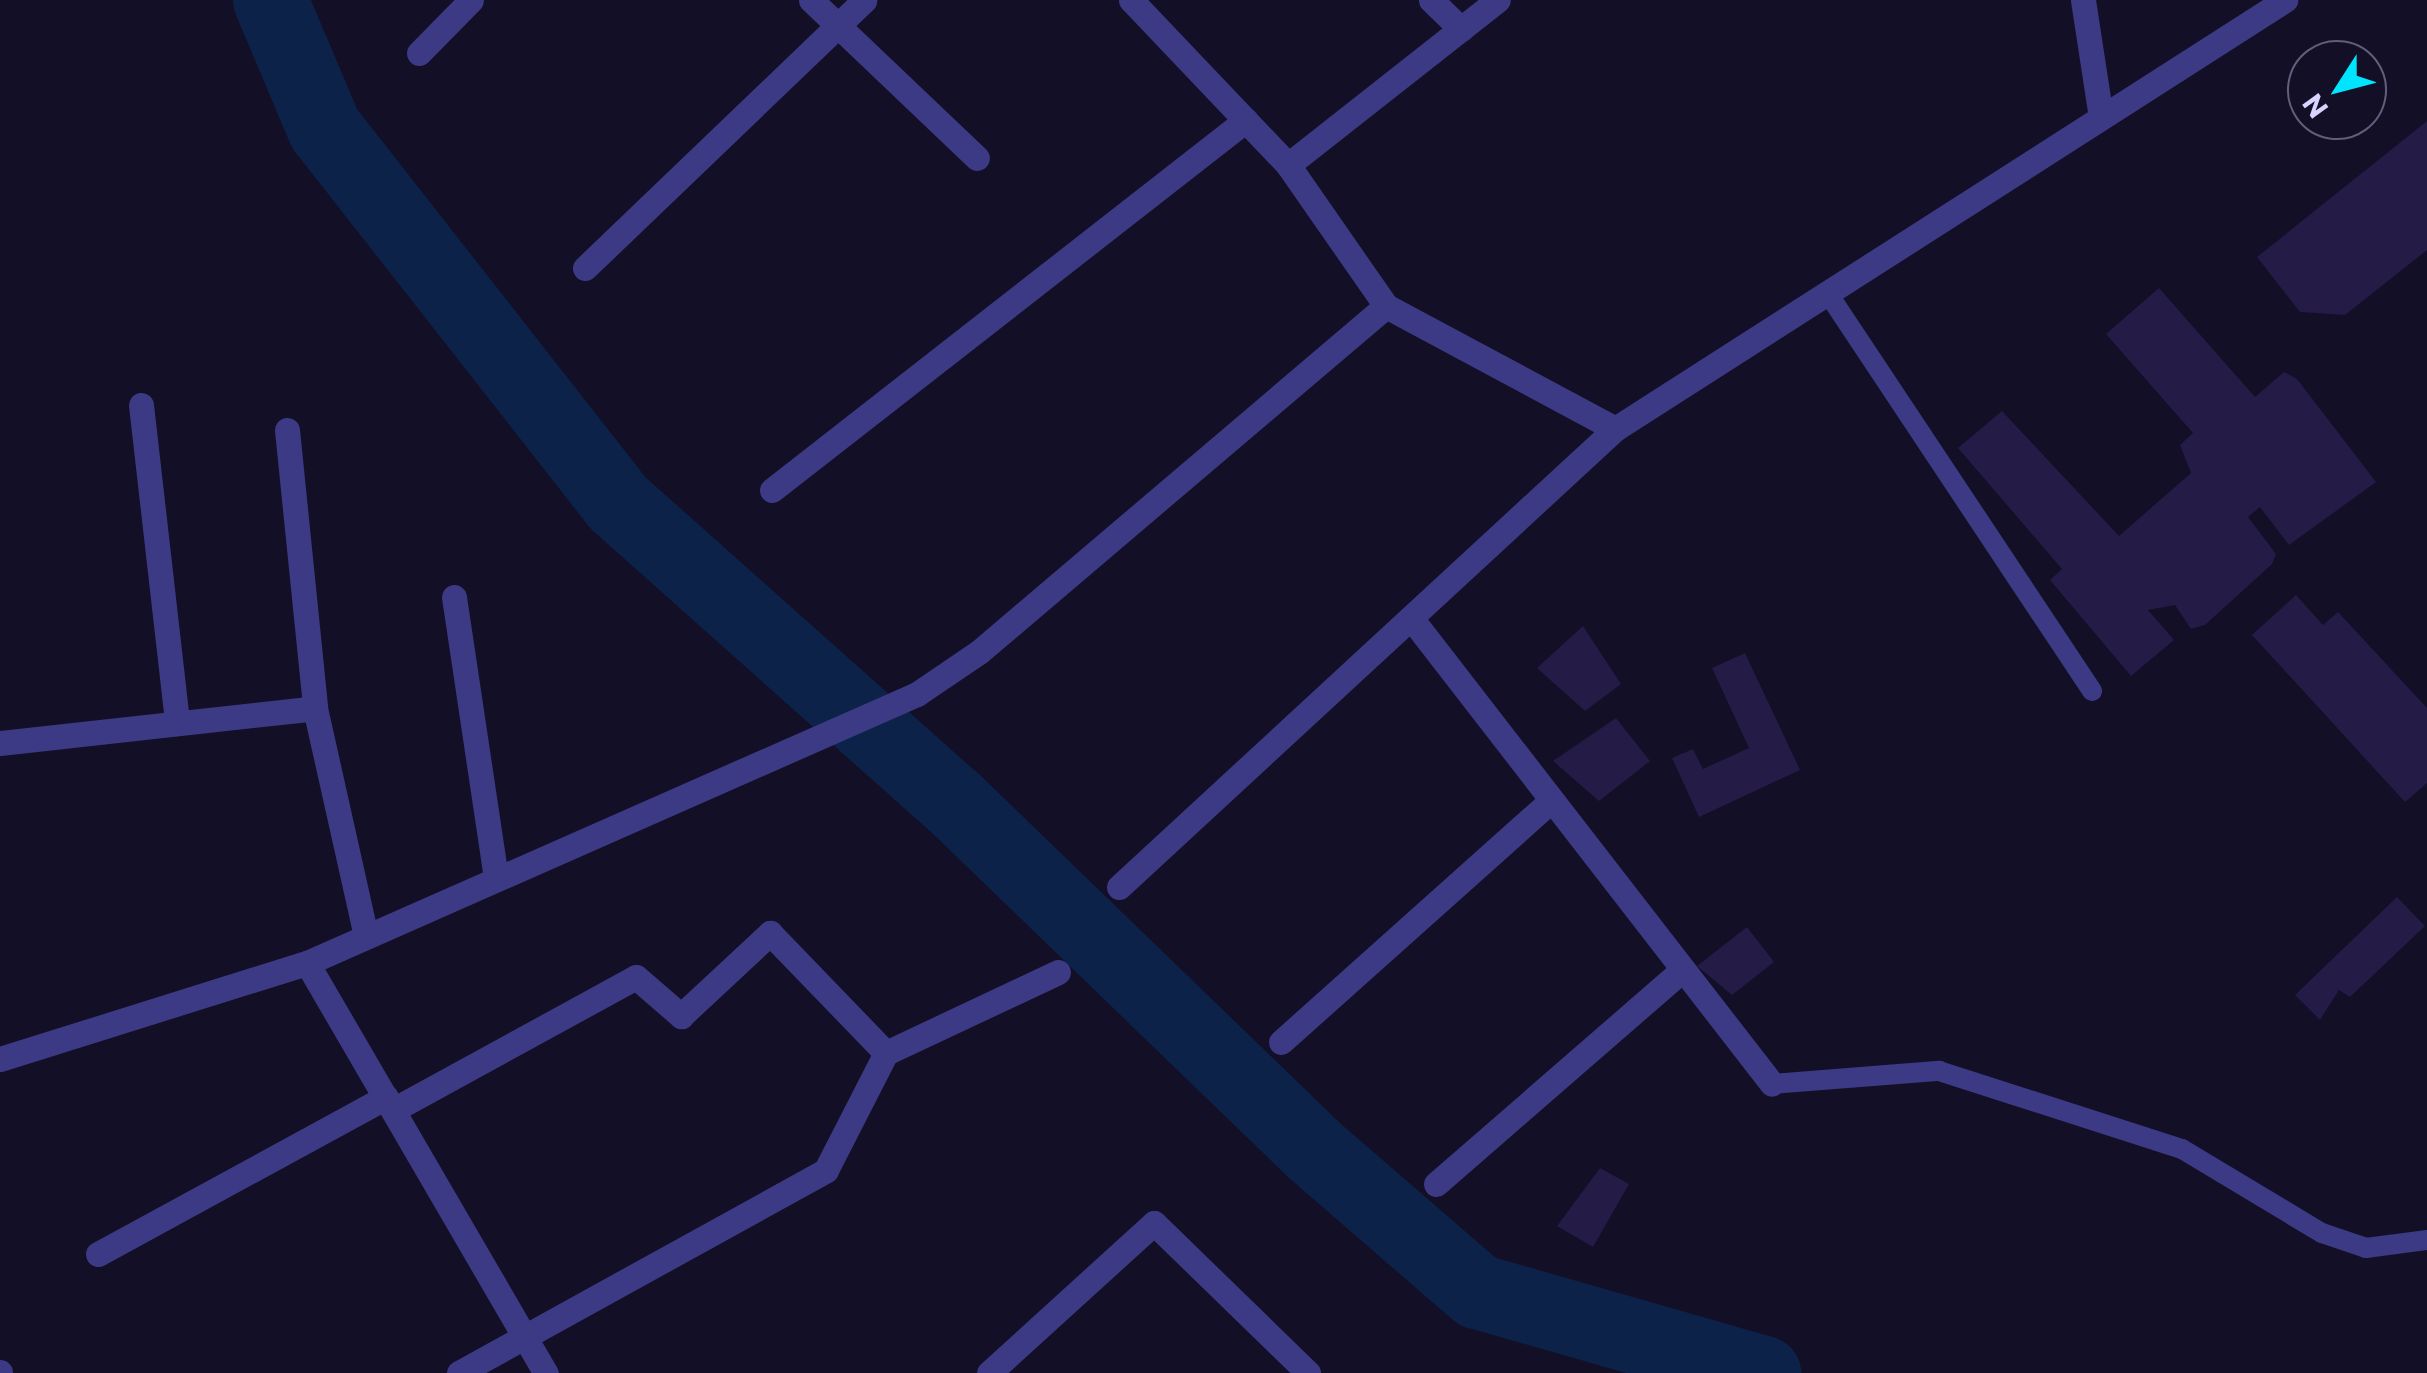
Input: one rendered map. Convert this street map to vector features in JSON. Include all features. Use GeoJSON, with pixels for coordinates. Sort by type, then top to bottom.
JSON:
{"type":"FeatureCollection","features":[{"type":"Feature","properties":{"kind":"street"},"geometry":{"type":"LineString","coordinates":[[419,53],[472,0]]}},
{"type":"Feature","properties":{"kind":"street"},"geometry":{"type":"LineString","coordinates":[[811,0],[977,158]]}},
{"type":"Feature","properties":{"kind":"street"},"geometry":{"type":"LineString","coordinates":[[585,268],[864,0]]}},
{"type":"Feature","properties":{"kind":"street"},"geometry":{"type":"LineString","coordinates":[[1132,0],[1288,165],[1386,306],[1615,429]]}},
{"type":"Feature","properties":{"kind":"street"},"geometry":{"type":"LineString","coordinates":[[1431,0],[1461,29]]}},
{"type":"Feature","properties":{"kind":"street"},"geometry":{"type":"LineString","coordinates":[[1288,165],[1498,0]]}},
{"type":"Feature","properties":{"kind":"street"},"geometry":{"type":"LineString","coordinates":[[2082,0],[2101,117]]}},
{"type":"Feature","properties":{"kind":"street"},"geometry":{"type":"LineString","coordinates":[[1119,886],[1615,429],[2285,0]]}},
{"type":"Feature","properties":{"kind":"street"},"geometry":{"type":"LineString","coordinates":[[772,490],[1246,120]]}},
{"type":"Feature","properties":{"kind":"street"},"geometry":{"type":"LineString","coordinates":[[0,1060],[308,963],[496,878],[800,752],[918,694],[980,652],[1386,306]]}},
{"type":"Feature","properties":{"kind":"street"},"geometry":{"type":"LineString","coordinates":[[141,405],[177,724]]}},
{"type":"Feature","properties":{"kind":"street"},"geometry":{"type":"LineString","coordinates":[[287,430],[314,708],[366,936]]}},
{"type":"Feature","properties":{"kind":"street"},"geometry":{"type":"LineString","coordinates":[[454,596],[496,878]]}},
{"type":"Feature","properties":{"kind":"street"},"geometry":{"type":"LineString","coordinates":[[1411,618],[1772,1084]]}},
{"type":"Feature","properties":{"kind":"street"},"geometry":{"type":"LineString","coordinates":[[0,743],[314,708]]}},
{"type":"Feature","properties":{"kind":"street"},"geometry":{"type":"LineString","coordinates":[[1281,1042],[1552,800]]}},
{"type":"Feature","properties":{"kind":"street"},"geometry":{"type":"LineString","coordinates":[[98,1254],[636,977],[681,1016],[770,933],[886,1053]]}},
{"type":"Feature","properties":{"kind":"street"},"geometry":{"type":"LineString","coordinates":[[308,963],[546,1373]]}},
{"type":"Feature","properties":{"kind":"street"},"geometry":{"type":"LineString","coordinates":[[1436,1184],[1682,968]]}},
{"type":"Feature","properties":{"kind":"street"},"geometry":{"type":"LineString","coordinates":[[459,1373],[826,1170],[886,1053],[1058,972]]}},
{"type":"Feature","properties":{"kind":"street"},"geometry":{"type":"LineString","coordinates":[[989,1373],[1154,1224],[1294,1369]]}},
{"type":"Feature","properties":{"kind":"lane"},"geometry":{"type":"LineString","coordinates":[[1827,292],[2092,691]]}},
{"type":"Feature","properties":{"kind":"lane"},"geometry":{"type":"LineString","coordinates":[[1772,1084],[1939,1071],[2182,1149],[2322,1233],[2366,1248],[2427,1240]]}},
{"type":"Feature","properties":{"kind":"building"},"geometry":{"type":"Polygon","coordinates":[[[2427,121],[2427,250],[2345,315],[2300,312],[2257,257],[2427,121]]]}},
{"type":"Feature","properties":{"kind":"building"},"geometry":{"type":"Polygon","coordinates":[[[2159,288],[2255,397],[2284,372],[2297,379],[2376,482],[2289,545],[2260,507],[2248,517],[2276,554],[2272,564],[2205,625],[2191,629],[2175,605],[2148,610],[2174,640],[2131,676],[2050,580],[2062,569],[1958,448],[2002,411],[2119,536],[2191,473],[2180,445],[2193,433],[2106,334],[2159,288]]]}},
{"type":"Feature","properties":{"kind":"building"},"geometry":{"type":"Polygon","coordinates":[[[2296,595],[2323,625],[2338,612],[2427,708],[2427,783],[2405,802],[2252,635],[2296,595]]]}},
{"type":"Feature","properties":{"kind":"building"},"geometry":{"type":"Polygon","coordinates":[[[1583,626],[1621,684],[1585,711],[1537,668],[1583,626]]]}},
{"type":"Feature","properties":{"kind":"building"},"geometry":{"type":"Polygon","coordinates":[[[1745,653],[1800,770],[1699,817],[1672,758],[1693,749],[1703,769],[1749,748],[1712,668],[1745,653]]]}},
{"type":"Feature","properties":{"kind":"building"},"geometry":{"type":"Polygon","coordinates":[[[1616,718],[1650,761],[1599,801],[1553,761],[1616,718]]]}},
{"type":"Feature","properties":{"kind":"building"},"geometry":{"type":"Polygon","coordinates":[[[2397,897],[2425,926],[2350,997],[2339,990],[2320,1020],[2295,995],[2397,897]]]}},
{"type":"Feature","properties":{"kind":"building"},"geometry":{"type":"Polygon","coordinates":[[[1747,927],[1774,962],[1732,995],[1697,966],[1747,927]]]}},
{"type":"Feature","properties":{"kind":"building"},"geometry":{"type":"Polygon","coordinates":[[[1600,1168],[1629,1184],[1593,1247],[1557,1226],[1600,1168]]]}},
{"type":"Feature","properties":{"kind":"waterway"},"geometry":{"type":"LineString","coordinates":[[270,0],[324,128],[617,502],[954,802],[1314,1150],[1477,1291],[1763,1373]]}}]}
